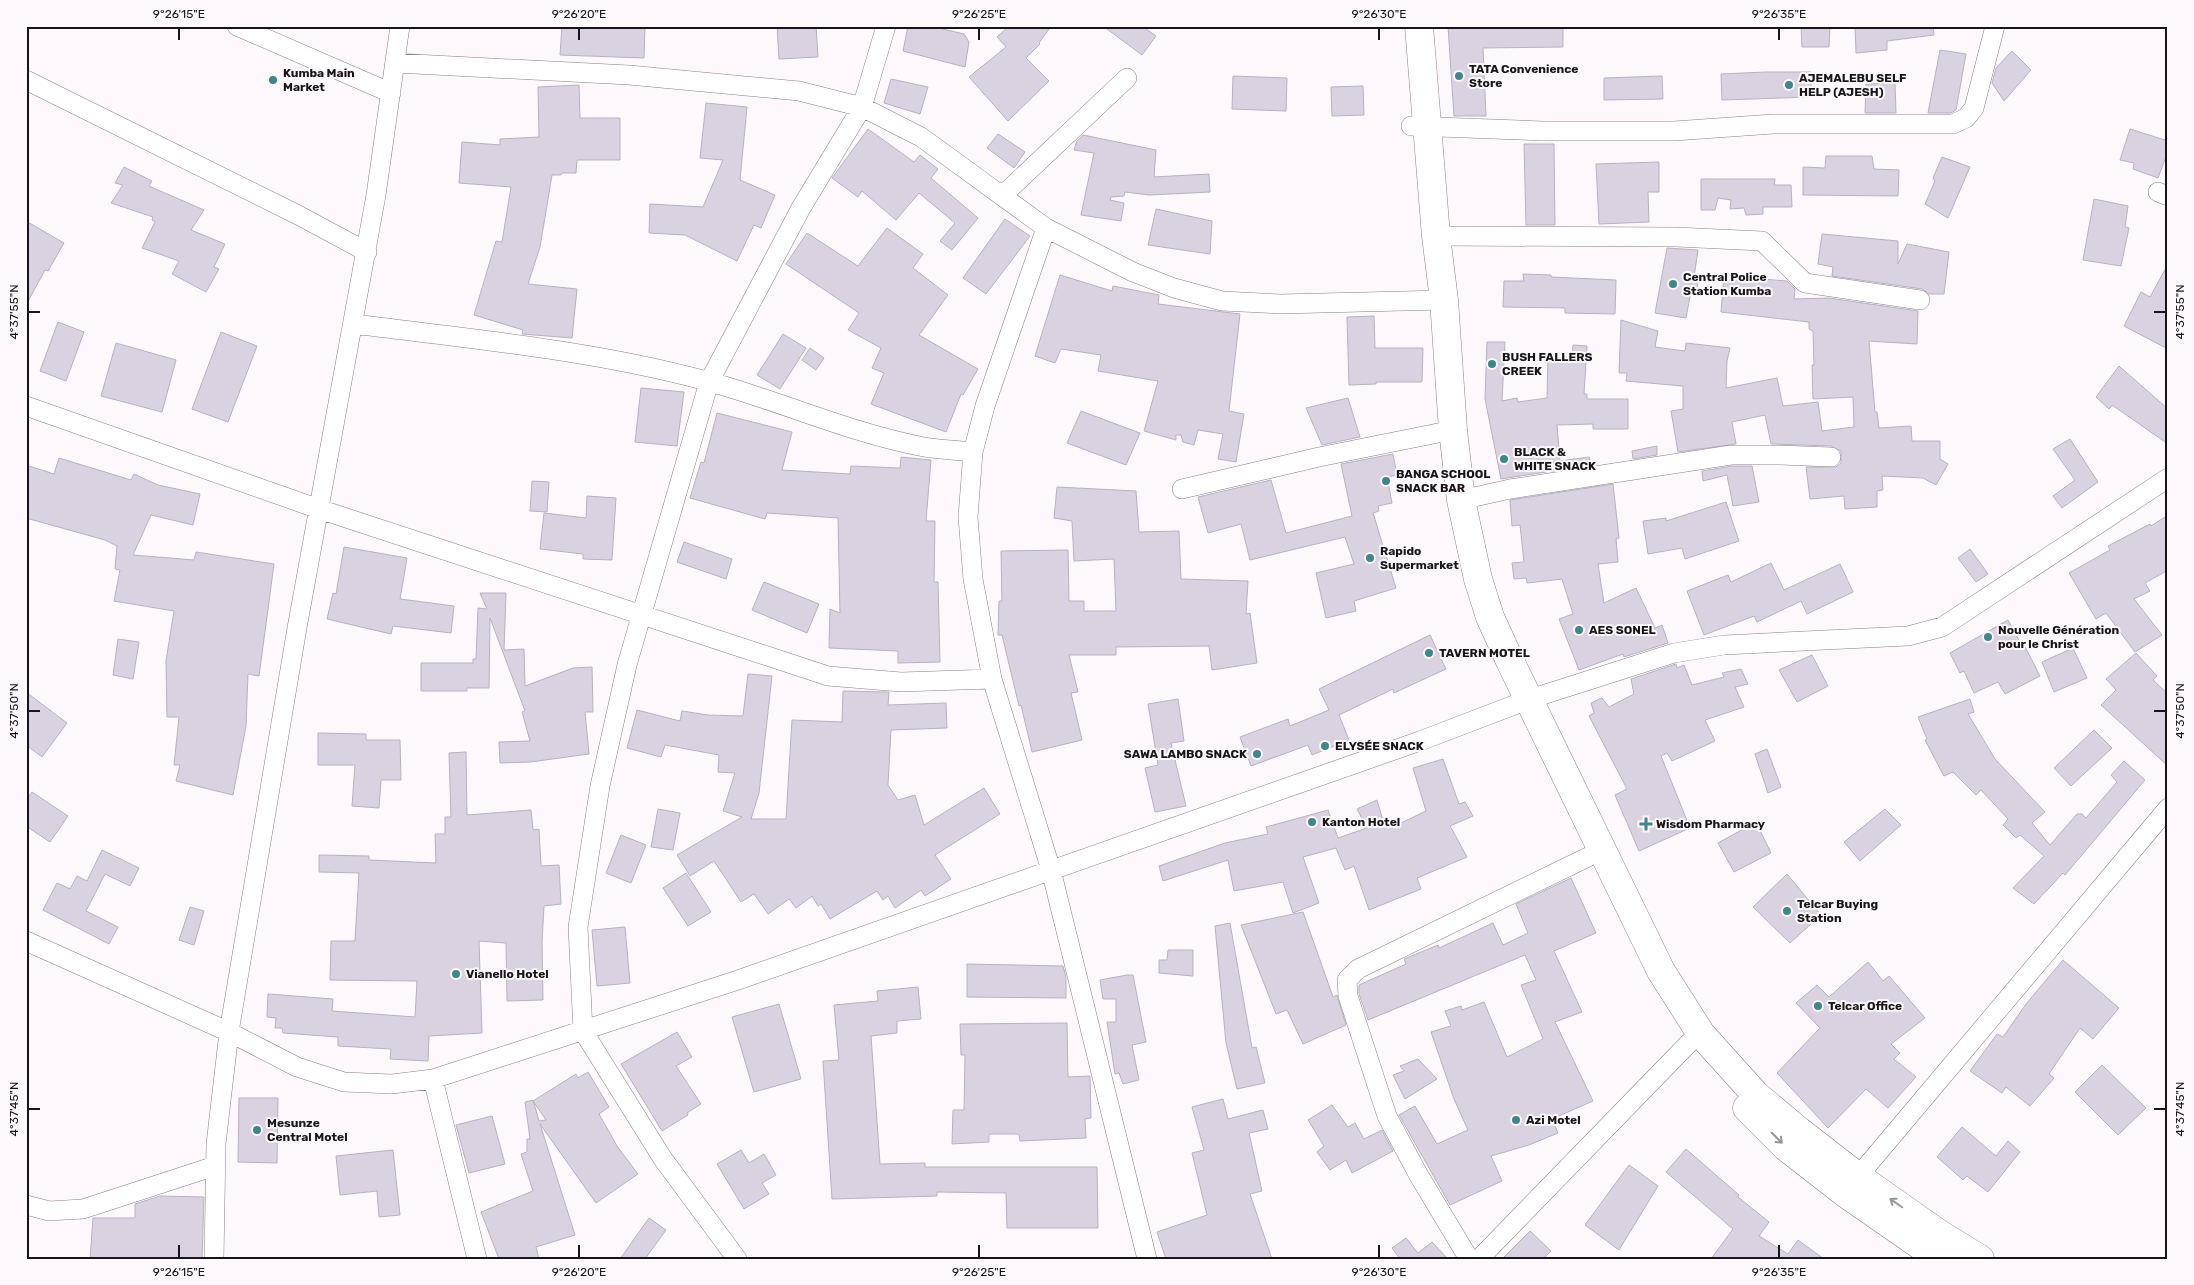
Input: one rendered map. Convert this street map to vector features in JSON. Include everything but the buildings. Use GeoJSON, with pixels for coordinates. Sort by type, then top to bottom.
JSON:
{"type":"FeatureCollection","features":[{"type":"Feature","properties":{"kind":"highway"},"geometry":{"type":"LineString","coordinates":[[1402,26],[1436,236],[1436,300]]}},
{"type":"Feature","properties":{"kind":"highway"},"geometry":{"type":"LineString","coordinates":[[1419,26],[1419,126],[1436,300],[1455,549],[1464,585],[1496,668],[1522,702],[1695,1038]]}},
{"type":"Feature","properties":{"kind":"highway"},"geometry":{"type":"LineString","coordinates":[[1446,431],[1478,579],[1490,617],[1522,702],[1588,856],[1648,978],[1695,1038],[1851,1184],[1926,1248],[1980,1259]]}},
{"type":"Feature","properties":{"kind":"street"},"geometry":{"type":"LineString","coordinates":[[237,26],[391,93]]}},
{"type":"Feature","properties":{"kind":"street"},"geometry":{"type":"LineString","coordinates":[[214,1259],[216,1144],[229,1032],[319,509],[367,252],[400,26]]}},
{"type":"Feature","properties":{"kind":"street"},"geometry":{"type":"LineString","coordinates":[[737,1259],[663,1159],[583,1031],[578,927],[600,786],[640,614],[709,382],[801,208],[862,108],[886,26]]}},
{"type":"Feature","properties":{"kind":"street"},"geometry":{"type":"LineString","coordinates":[[1419,126],[1543,131],[1674,131],[1773,124],[1953,124],[1966,118],[1974,108],[1995,26]]}},
{"type":"Feature","properties":{"kind":"street"},"geometry":{"type":"LineString","coordinates":[[395,63],[629,75],[799,91],[862,108],[921,137],[1046,228],[1133,272],[1174,288],[1222,301],[1280,304],[1436,300]]}},
{"type":"Feature","properties":{"kind":"street"},"geometry":{"type":"LineString","coordinates":[[1002,196],[1127,78]]}},
{"type":"Feature","properties":{"kind":"street"},"geometry":{"type":"LineString","coordinates":[[26,80],[300,216],[367,252]]}},
{"type":"Feature","properties":{"kind":"street"},"geometry":{"type":"LineString","coordinates":[[1046,228],[993,380],[973,452],[968,517],[973,579],[992,679],[1051,870],[1147,1259]]}},
{"type":"Feature","properties":{"kind":"street"},"geometry":{"type":"LineString","coordinates":[[1436,236],[1676,237],[1762,241],[1805,283],[1920,300]]}},
{"type":"Feature","properties":{"kind":"street"},"geometry":{"type":"LineString","coordinates":[[354,324],[634,363],[709,382],[854,428],[924,447],[973,452]]}},
{"type":"Feature","properties":{"kind":"street"},"geometry":{"type":"LineString","coordinates":[[26,406],[319,509],[828,676],[901,682],[992,679]]}},
{"type":"Feature","properties":{"kind":"street"},"geometry":{"type":"LineString","coordinates":[[1182,489],[1319,457],[1446,431]]}},
{"type":"Feature","properties":{"kind":"street"},"geometry":{"type":"LineString","coordinates":[[1461,500],[1519,488],[1731,455],[1831,458]]}},
{"type":"Feature","properties":{"kind":"street"},"geometry":{"type":"LineString","coordinates":[[26,941],[229,1032],[297,1067],[344,1082],[392,1084],[433,1079],[738,980],[1420,741],[1522,702],[1674,653],[1724,645],[1908,636],[1942,627],[2168,478]]}},
{"type":"Feature","properties":{"kind":"street"},"geometry":{"type":"LineString","coordinates":[[1851,1184],[2168,808]]}},
{"type":"Feature","properties":{"kind":"street"},"geometry":{"type":"LineString","coordinates":[[1469,1259],[1418,1174],[1387,1116],[1348,996],[1347,980],[1358,969],[1588,856]]}},
{"type":"Feature","properties":{"kind":"street"},"geometry":{"type":"LineString","coordinates":[[1479,1259],[1695,1038]]}},
{"type":"Feature","properties":{"kind":"street"},"geometry":{"type":"LineString","coordinates":[[433,1079],[478,1259]]}},
{"type":"Feature","properties":{"kind":"street"},"geometry":{"type":"LineString","coordinates":[[26,1205],[49,1212],[83,1209],[216,1166]]}},
{"type":"Feature","properties":{"kind":"place","name":"TATA Convenience Store"},"geometry":{"type":"Point","coordinates":[1459,76]}},
{"type":"Feature","properties":{"kind":"place","name":"Kumba Main Market"},"geometry":{"type":"Point","coordinates":[273,80]}},
{"type":"Feature","properties":{"kind":"place","name":"AJEMALEBU SELF HELP (AJESH)"},"geometry":{"type":"Point","coordinates":[1789,85]}},
{"type":"Feature","properties":{"kind":"place","name":"Central Police Station Kumba"},"geometry":{"type":"Point","coordinates":[1673,284]}},
{"type":"Feature","properties":{"kind":"place","name":"BUSH FALLERS CREEK"},"geometry":{"type":"Point","coordinates":[1492,364]}},
{"type":"Feature","properties":{"kind":"place","name":"BLACK & WHITE SNACK"},"geometry":{"type":"Point","coordinates":[1504,459]}},
{"type":"Feature","properties":{"kind":"place","name":"BANGA SCHOOL SNACK BAR"},"geometry":{"type":"Point","coordinates":[1386,481]}},
{"type":"Feature","properties":{"kind":"place","name":"Rapido Supermarket"},"geometry":{"type":"Point","coordinates":[1370,558]}},
{"type":"Feature","properties":{"kind":"place","name":"AES SONEL"},"geometry":{"type":"Point","coordinates":[1579,630]}},
{"type":"Feature","properties":{"kind":"place","name":"Nouvelle Génération pour le Christ"},"geometry":{"type":"Point","coordinates":[1988,637]}},
{"type":"Feature","properties":{"kind":"place","name":"TAVERN MOTEL"},"geometry":{"type":"Point","coordinates":[1429,653]}},
{"type":"Feature","properties":{"kind":"place","name":"ELYSÉE SNACK"},"geometry":{"type":"Point","coordinates":[1325,746]}},
{"type":"Feature","properties":{"kind":"place","name":"SAWA LAMBO SNACK"},"geometry":{"type":"Point","coordinates":[1257,754]}},
{"type":"Feature","properties":{"kind":"place","name":"Kanton Hotel"},"geometry":{"type":"Point","coordinates":[1312,822]}},
{"type":"Feature","properties":{"kind":"place","name":"Wisdom Pharmacy"},"geometry":{"type":"Point","coordinates":[1646,824]}},
{"type":"Feature","properties":{"kind":"place","name":"Telcar Buying Station"},"geometry":{"type":"Point","coordinates":[1787,911]}},
{"type":"Feature","properties":{"kind":"place","name":"Vianello Hotel"},"geometry":{"type":"Point","coordinates":[456,974]}},
{"type":"Feature","properties":{"kind":"place","name":"Telcar Office"},"geometry":{"type":"Point","coordinates":[1818,1006]}},
{"type":"Feature","properties":{"kind":"place","name":"Azi Motel"},"geometry":{"type":"Point","coordinates":[1516,1120]}},
{"type":"Feature","properties":{"kind":"place","name":"Mesunze Central Motel"},"geometry":{"type":"Point","coordinates":[257,1130]}}]}
